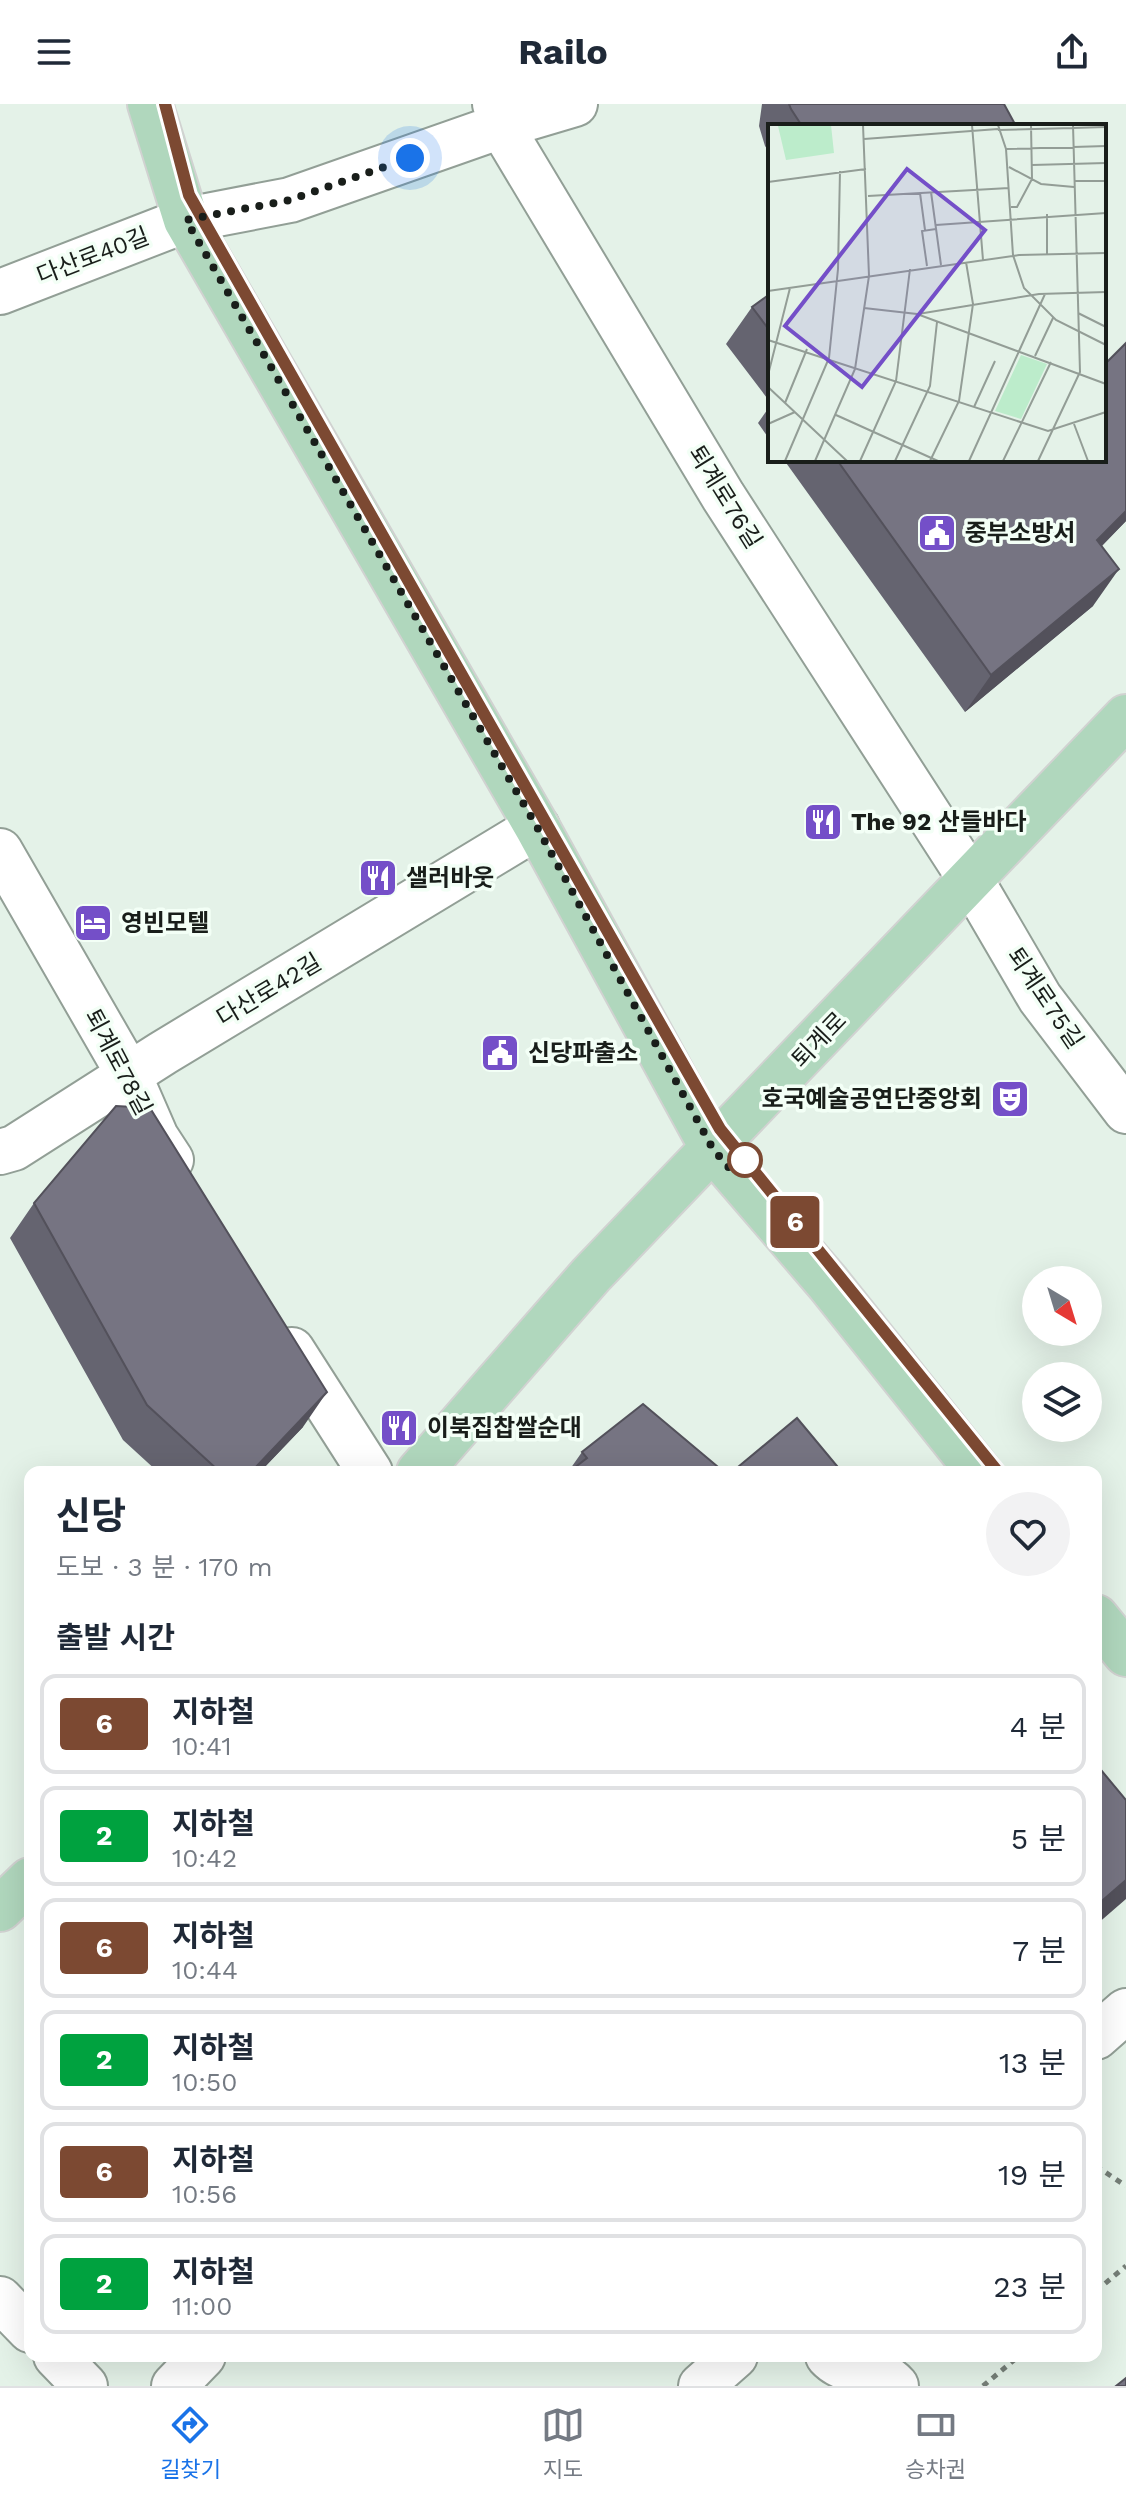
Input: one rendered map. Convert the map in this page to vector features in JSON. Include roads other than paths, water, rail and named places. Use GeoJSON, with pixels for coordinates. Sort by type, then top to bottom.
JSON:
{"type":"FeatureCollection","features":[{"type":"Feature","properties":{"kind":"main road"},"geometry":{"type":"LineString","coordinates":[[150,104],[186,220],[537,827],[713,1149],[828,1283],[974,1466]]}},
{"type":"Feature","properties":{"kind":"main road","name":"퇴계로"},"geometry":{"type":"LineString","coordinates":[[424,1466],[591,1275],[1126,717]]}},
{"type":"Feature","properties":{"kind":"main road"},"geometry":{"type":"LineString","coordinates":[[1102,1624],[1126,1654]]}},
{"type":"Feature","properties":{"kind":"main road"},"geometry":{"type":"LineString","coordinates":[[0,1909],[24,1886]]}},
{"type":"Feature","properties":{"kind":"street","name":"다산로40길"},"geometry":{"type":"LineString","coordinates":[[0,292],[186,220],[290,200],[498,115],[575,104]]}},
{"type":"Feature","properties":{"kind":"street","name":"퇴계로76길"},"geometry":{"type":"LineString","coordinates":[[498,115],[723,496],[971,880]]}},
{"type":"Feature","properties":{"kind":"street","name":"다산로42길"},"geometry":{"type":"LineString","coordinates":[[5,1155],[129,1075],[537,827]]}},
{"type":"Feature","properties":{"kind":"street","name":"퇴계로78길"},"geometry":{"type":"LineString","coordinates":[[0,851],[129,1075],[156,1137],[191,1191]]}},
{"type":"Feature","properties":{"kind":"street","name":"퇴계로75길"},"geometry":{"type":"LineString","coordinates":[[971,880],[1040,998],[1126,1111]]}},
{"type":"Feature","properties":{"kind":"street"},"geometry":{"type":"LineString","coordinates":[[267,1311],[366,1466]]}},
{"type":"Feature","properties":{"kind":"street"},"geometry":{"type":"LineString","coordinates":[[1102,2032],[1126,2011]]}},
{"type":"Feature","properties":{"kind":"street"},"geometry":{"type":"LineString","coordinates":[[0,2299],[24,2324]]}},
{"type":"Feature","properties":{"kind":"street"},"geometry":{"type":"LineString","coordinates":[[62,2362],[85,2386]]}},
{"type":"Feature","properties":{"kind":"street"},"geometry":{"type":"LineString","coordinates":[[174,2386],[197,2362]]}},
{"type":"Feature","properties":{"kind":"street"},"geometry":{"type":"LineString","coordinates":[[701,2386],[728,2362]]}},
{"type":"Feature","properties":{"kind":"street"},"geometry":{"type":"LineString","coordinates":[[812,2362],[826,2378],[827,2386]]}},
{"type":"Feature","properties":{"kind":"street"},"geometry":{"type":"LineString","coordinates":[[834,2362],[838,2366],[880,2374],[896,2386]]}},
{"type":"Feature","properties":{"kind":"metro line","name":"6"},"geometry":{"type":"LineString","coordinates":[[165,104],[189,195],[720,1129],[993,1466]]}},
{"type":"Feature","properties":{"kind":"place","name":"중부소방서"},"geometry":{"type":"Point","coordinates":[937,533]}},
{"type":"Feature","properties":{"kind":"place","name":"The 92 산들바다"},"geometry":{"type":"Point","coordinates":[823,822]}},
{"type":"Feature","properties":{"kind":"place","name":"샐러바웃"},"geometry":{"type":"Point","coordinates":[378,878]}},
{"type":"Feature","properties":{"kind":"place","name":"영빈모텔"},"geometry":{"type":"Point","coordinates":[93,923]}},
{"type":"Feature","properties":{"kind":"place","name":"신당파출소"},"geometry":{"type":"Point","coordinates":[500,1053]}},
{"type":"Feature","properties":{"kind":"place","name":"호국예술공연단중앙회"},"geometry":{"type":"Point","coordinates":[1010,1099]}},
{"type":"Feature","properties":{"kind":"place","name":"이북집찹쌀순대"},"geometry":{"type":"Point","coordinates":[399,1428]}}]}
